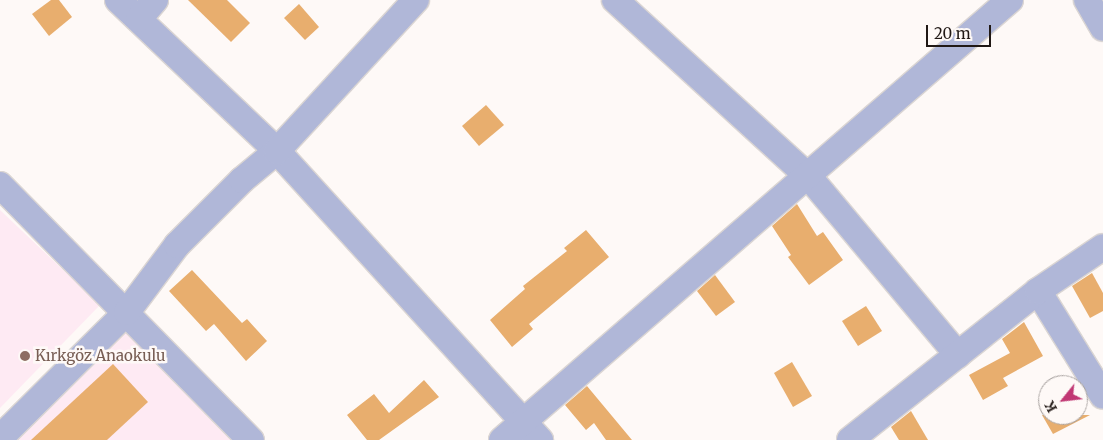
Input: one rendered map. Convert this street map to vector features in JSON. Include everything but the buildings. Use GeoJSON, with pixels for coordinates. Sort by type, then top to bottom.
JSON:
{"type":"FeatureCollection","features":[{"type":"Feature","properties":{"kind":"street"},"geometry":{"type":"LineString","coordinates":[[118,0],[147,9],[532,432]]}},
{"type":"Feature","properties":{"kind":"street"},"geometry":{"type":"LineString","coordinates":[[0,438],[127,312],[177,245],[242,180],[277,151],[416,0]]}},
{"type":"Feature","properties":{"kind":"street"},"geometry":{"type":"LineString","coordinates":[[615,0],[809,177],[958,355]]}},
{"type":"Feature","properties":{"kind":"street"},"geometry":{"type":"LineString","coordinates":[[502,440],[532,432],[809,177],[1010,0]]}},
{"type":"Feature","properties":{"kind":"street"},"geometry":{"type":"LineString","coordinates":[[1087,0],[1103,28]]}},
{"type":"Feature","properties":{"kind":"street"},"geometry":{"type":"LineString","coordinates":[[0,185],[251,440]]}},
{"type":"Feature","properties":{"kind":"street"},"geometry":{"type":"LineString","coordinates":[[861,437],[958,355],[1038,291],[1103,247]]}},
{"type":"Feature","properties":{"kind":"street"},"geometry":{"type":"LineString","coordinates":[[1038,291],[1103,396]]}},
{"type":"Feature","properties":{"kind":"shaded area","name":"Kırkgöz Anaokulu"},"geometry":{"type":"Polygon","coordinates":[[[0,210],[100,305],[0,408],[0,210]]]}},
{"type":"Feature","properties":{"kind":"shaded area"},"geometry":{"type":"Polygon","coordinates":[[[124,324],[234,440],[12,440],[124,324]]]}},
{"type":"Feature","properties":{"kind":"place","name":"Kırkgöz Anaokulu"},"geometry":{"type":"Point","coordinates":[25,356]}}]}
